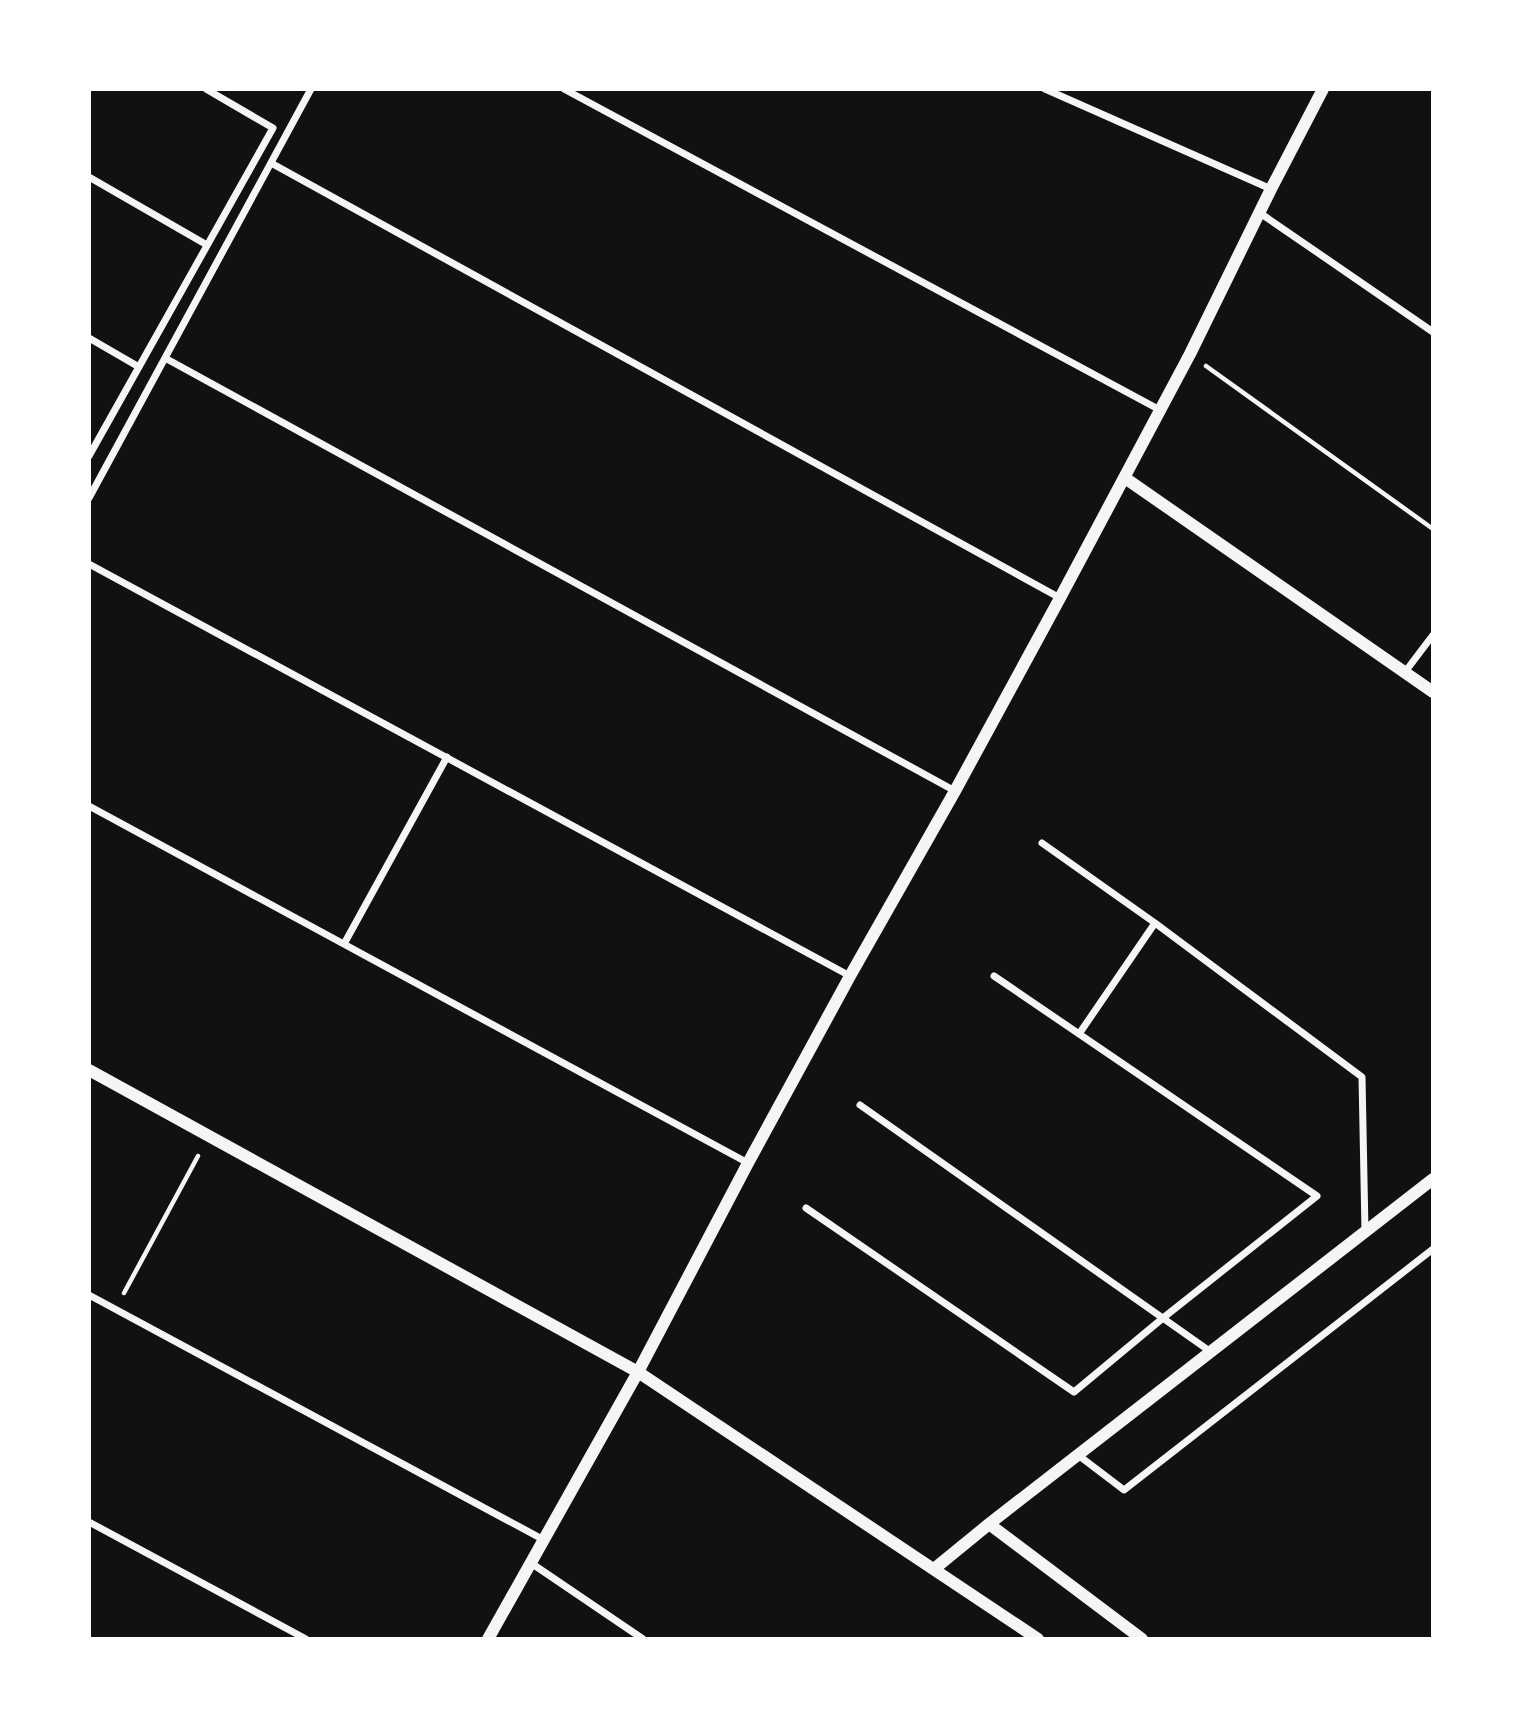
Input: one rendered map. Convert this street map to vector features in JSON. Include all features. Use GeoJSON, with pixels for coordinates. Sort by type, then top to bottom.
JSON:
{"type":"FeatureCollection","features":[{"type":"Feature","properties":{"kind":"street"},"geometry":{"type":"LineString","coordinates":[[89,456],[273,128],[206,89]]}},
{"type":"Feature","properties":{"kind":"street"},"geometry":{"type":"LineString","coordinates":[[89,498],[311,89]]}},
{"type":"Feature","properties":{"kind":"street"},"geometry":{"type":"LineString","coordinates":[[564,89],[1160,411]]}},
{"type":"Feature","properties":{"kind":"street"},"geometry":{"type":"LineString","coordinates":[[1045,89],[1271,189]]}},
{"type":"Feature","properties":{"kind":"street"},"geometry":{"type":"LineString","coordinates":[[488,1639],[638,1372],[748,1163],[1125,478],[1191,354],[1323,89]]}},
{"type":"Feature","properties":{"kind":"street"},"geometry":{"type":"LineString","coordinates":[[271,163],[1060,598]]}},
{"type":"Feature","properties":{"kind":"street"},"geometry":{"type":"LineString","coordinates":[[89,177],[207,246]]}},
{"type":"Feature","properties":{"kind":"street"},"geometry":{"type":"LineString","coordinates":[[1260,213],[1433,332]]}},
{"type":"Feature","properties":{"kind":"street"},"geometry":{"type":"LineString","coordinates":[[89,338],[139,367]]}},
{"type":"Feature","properties":{"kind":"street"},"geometry":{"type":"LineString","coordinates":[[165,358],[955,791]]}},
{"type":"Feature","properties":{"kind":"street"},"geometry":{"type":"LineString","coordinates":[[1125,478],[1433,692]]}},
{"type":"Feature","properties":{"kind":"street"},"geometry":{"type":"LineString","coordinates":[[89,564],[850,976]]}},
{"type":"Feature","properties":{"kind":"street"},"geometry":{"type":"LineString","coordinates":[[1405,673],[1433,635]]}},
{"type":"Feature","properties":{"kind":"street"},"geometry":{"type":"LineString","coordinates":[[344,944],[447,757]]}},
{"type":"Feature","properties":{"kind":"street"},"geometry":{"type":"LineString","coordinates":[[89,806],[748,1163]]}},
{"type":"Feature","properties":{"kind":"street"},"geometry":{"type":"LineString","coordinates":[[1042,844],[1155,923],[1362,1077],[1365,1232]]}},
{"type":"Feature","properties":{"kind":"street"},"geometry":{"type":"LineString","coordinates":[[1079,1034],[1155,923]]}},
{"type":"Feature","properties":{"kind":"street"},"geometry":{"type":"LineString","coordinates":[[806,1208],[1074,1392],[1317,1196],[995,976]]}},
{"type":"Feature","properties":{"kind":"street"},"geometry":{"type":"LineString","coordinates":[[89,1070],[638,1372],[1038,1639]]}},
{"type":"Feature","properties":{"kind":"street"},"geometry":{"type":"LineString","coordinates":[[860,1105],[1211,1352]]}},
{"type":"Feature","properties":{"kind":"street"},"geometry":{"type":"LineString","coordinates":[[934,1570],[989,1524],[1433,1179]]}},
{"type":"Feature","properties":{"kind":"street"},"geometry":{"type":"LineString","coordinates":[[1078,1455],[1124,1490],[1433,1250]]}},
{"type":"Feature","properties":{"kind":"street"},"geometry":{"type":"LineString","coordinates":[[89,1295],[544,1539]]}},
{"type":"Feature","properties":{"kind":"street"},"geometry":{"type":"LineString","coordinates":[[89,1522],[306,1639]]}},
{"type":"Feature","properties":{"kind":"street"},"geometry":{"type":"LineString","coordinates":[[989,1524],[1142,1639]]}},
{"type":"Feature","properties":{"kind":"street"},"geometry":{"type":"LineString","coordinates":[[531,1563],[643,1639]]}},
{"type":"Feature","properties":{"kind":"path"},"geometry":{"type":"LineString","coordinates":[[1191,354],[1433,529]]}},
{"type":"Feature","properties":{"kind":"path"},"geometry":{"type":"LineString","coordinates":[[116,1309],[209,1136]]}}]}
